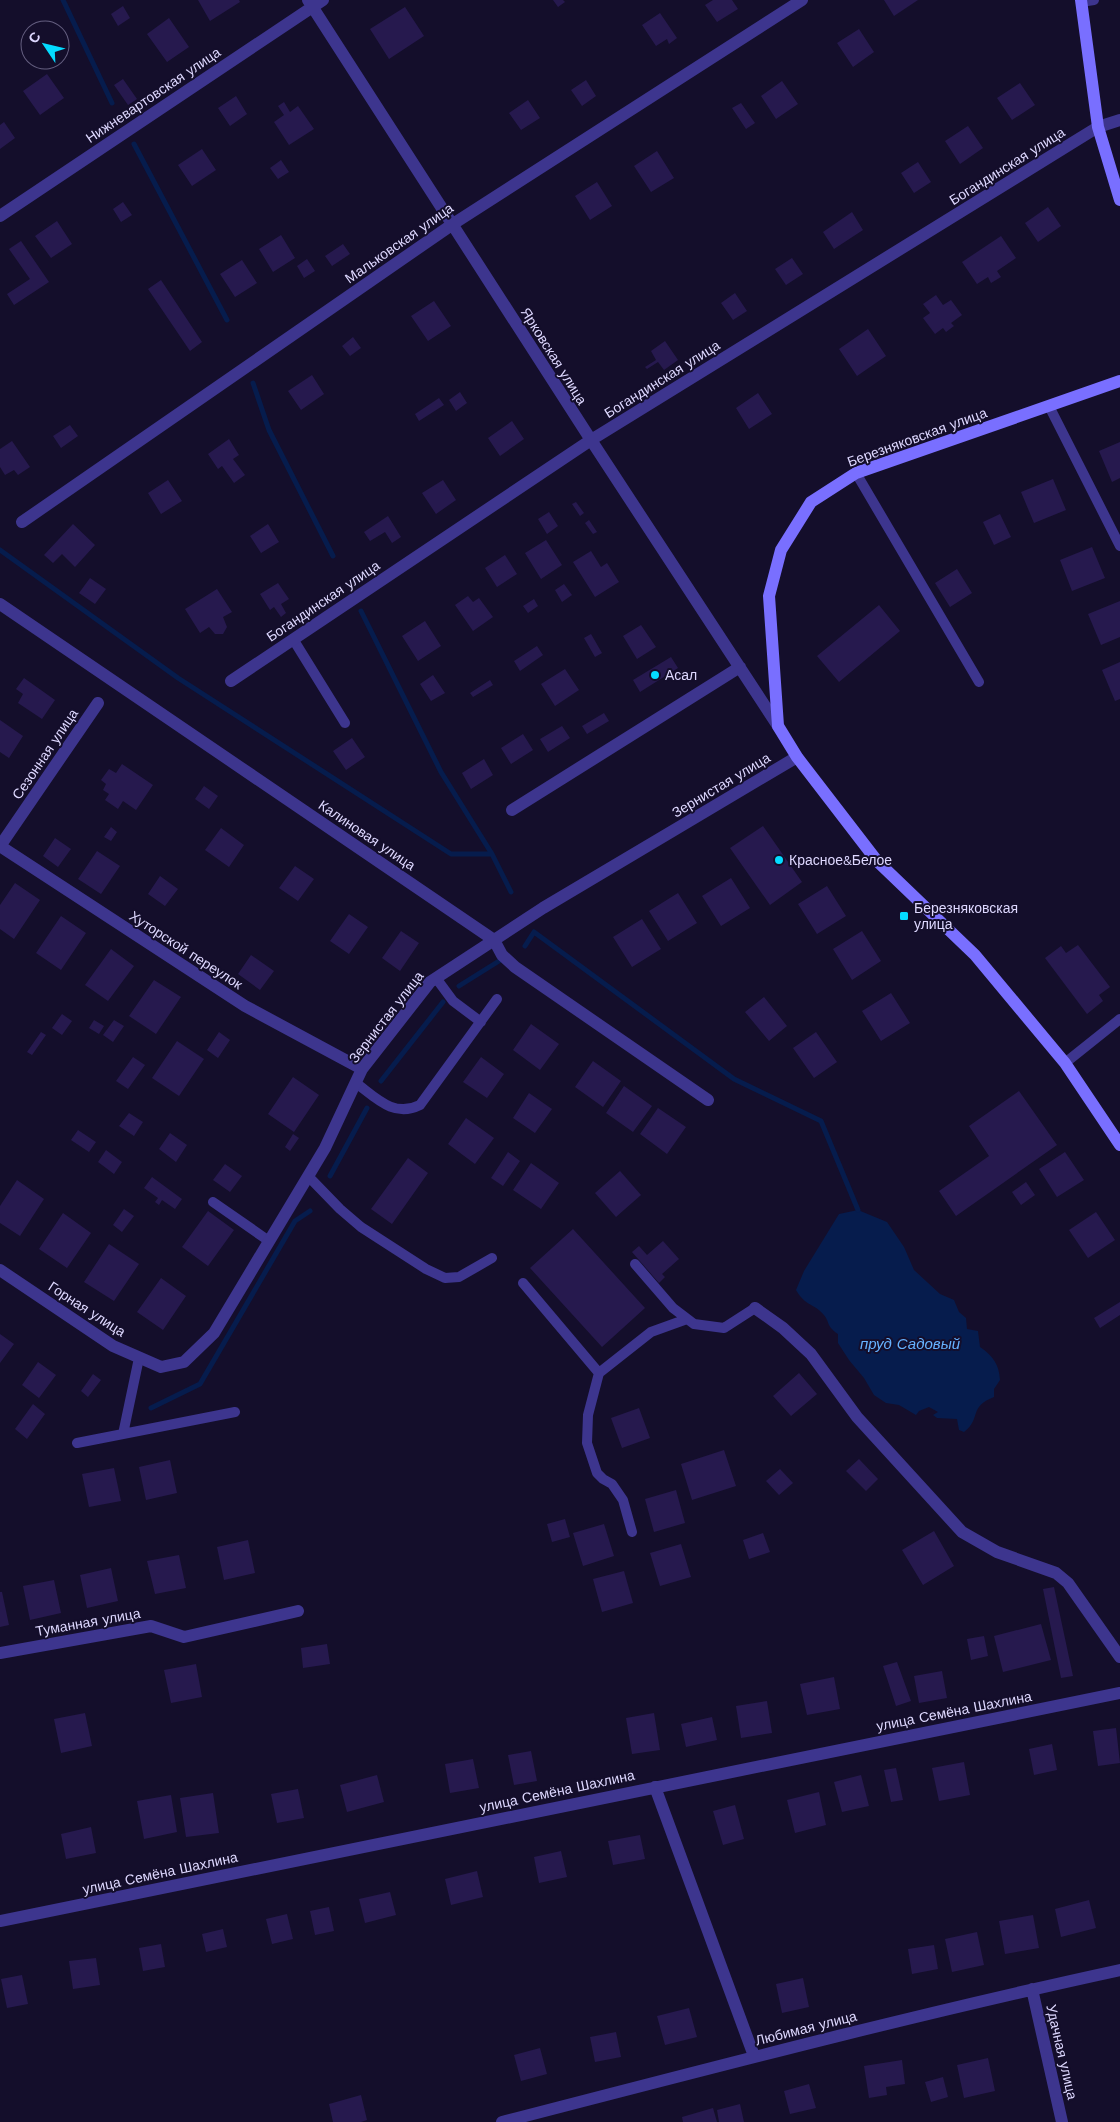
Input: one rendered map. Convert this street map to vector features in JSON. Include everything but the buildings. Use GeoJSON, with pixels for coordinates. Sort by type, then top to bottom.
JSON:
{"type":"FeatureCollection","features":[{"type":"Feature","properties":{"kind":"street","name":"Нижневартовская улица"},"geometry":{"type":"LineString","coordinates":[[0,216],[310,4],[323,0]]}},
{"type":"Feature","properties":{"kind":"street","name":"Мальковская улица"},"geometry":{"type":"LineString","coordinates":[[22,522],[453,224],[802,0]]}},
{"type":"Feature","properties":{"kind":"street"},"geometry":{"type":"LineString","coordinates":[[1081,1],[1098,128],[1120,200]]}},
{"type":"Feature","properties":{"kind":"street","name":"Ярковская улица"},"geometry":{"type":"LineString","coordinates":[[310,4],[778,726]]}},
{"type":"Feature","properties":{"kind":"street","name":"Богандинская улица"},"geometry":{"type":"LineString","coordinates":[[231,681],[591,440],[1098,128],[1120,120]]}},
{"type":"Feature","properties":{"kind":"street","name":"Березняковская улица"},"geometry":{"type":"LineString","coordinates":[[1120,381],[856,472],[810,502],[781,550],[769,596],[778,726],[796,757],[877,861],[975,954],[1065,1063],[1120,1145]]}},
{"type":"Feature","properties":{"kind":"street","name":"Калиновая улица"},"geometry":{"type":"LineString","coordinates":[[0,604],[494,940],[502,955],[515,967],[708,1100]]}},
{"type":"Feature","properties":{"kind":"street"},"geometry":{"type":"LineString","coordinates":[[512,810],[740,667]]}},
{"type":"Feature","properties":{"kind":"street","name":"Сезонная улица"},"geometry":{"type":"LineString","coordinates":[[0,846],[98,703]]}},
{"type":"Feature","properties":{"kind":"street","name":"Зернистая улица"},"geometry":{"type":"LineString","coordinates":[[161,1367],[184,1362],[214,1333],[325,1148],[362,1068],[430,982],[543,908],[796,757]]}},
{"type":"Feature","properties":{"kind":"street","name":"Хуторской переулок"},"geometry":{"type":"LineString","coordinates":[[0,846],[245,1006],[362,1068]]}},
{"type":"Feature","properties":{"kind":"street","name":"Горная улица"},"geometry":{"type":"LineString","coordinates":[[0,1270],[113,1346],[161,1367]]}},
{"type":"Feature","properties":{"kind":"street"},"geometry":{"type":"LineString","coordinates":[[754,1308],[782,1328],[811,1354],[857,1417],[962,1532],[997,1552],[1056,1573],[1068,1582],[1120,1656]]}},
{"type":"Feature","properties":{"kind":"street","name":"Туманная улица"},"geometry":{"type":"LineString","coordinates":[[0,1653],[151,1626],[184,1637],[298,1611]]}},
{"type":"Feature","properties":{"kind":"street","name":"улица Семёна Шахлина"},"geometry":{"type":"LineString","coordinates":[[0,1921],[655,1786],[1120,1693]]}},
{"type":"Feature","properties":{"kind":"street"},"geometry":{"type":"LineString","coordinates":[[655,1786],[754,2056]]}},
{"type":"Feature","properties":{"kind":"street","name":"Любимая улица"},"geometry":{"type":"LineString","coordinates":[[502,2122],[754,2056],[1032,1989],[1120,1970]]}},
{"type":"Feature","properties":{"kind":"street","name":"Удачная улица"},"geometry":{"type":"LineString","coordinates":[[1032,1989],[1062,2122]]}},
{"type":"Feature","properties":{"kind":"lane"},"geometry":{"type":"LineString","coordinates":[[1081,1],[1094,0]]}},
{"type":"Feature","properties":{"kind":"lane"},"geometry":{"type":"LineString","coordinates":[[1049,406],[1120,546]]}},
{"type":"Feature","properties":{"kind":"lane"},"geometry":{"type":"LineString","coordinates":[[856,472],[980,682]]}},
{"type":"Feature","properties":{"kind":"lane"},"geometry":{"type":"LineString","coordinates":[[293,639],[345,724]]}},
{"type":"Feature","properties":{"kind":"lane"},"geometry":{"type":"LineString","coordinates":[[436,978],[453,1001],[481,1022]]}},
{"type":"Feature","properties":{"kind":"lane"},"geometry":{"type":"LineString","coordinates":[[356,1083],[386,1105],[398,1110],[410,1110],[420,1104],[497,1000]]}},
{"type":"Feature","properties":{"kind":"lane"},"geometry":{"type":"LineString","coordinates":[[1065,1063],[1120,1019]]}},
{"type":"Feature","properties":{"kind":"lane"},"geometry":{"type":"LineString","coordinates":[[308,1176],[340,1209],[361,1227],[438,1275],[445,1278],[459,1277],[492,1258]]}},
{"type":"Feature","properties":{"kind":"lane"},"geometry":{"type":"LineString","coordinates":[[213,1202],[270,1241]]}},
{"type":"Feature","properties":{"kind":"lane"},"geometry":{"type":"LineString","coordinates":[[635,1264],[673,1308],[694,1324],[724,1328],[754,1308]]}},
{"type":"Feature","properties":{"kind":"lane"},"geometry":{"type":"LineString","coordinates":[[523,1283],[599,1374]]}},
{"type":"Feature","properties":{"kind":"lane"},"geometry":{"type":"LineString","coordinates":[[632,1532],[623,1500],[612,1484],[603,1480],[597,1473],[587,1443],[588,1415],[599,1374],[651,1332],[687,1318]]}},
{"type":"Feature","properties":{"kind":"lane"},"geometry":{"type":"LineString","coordinates":[[123,1434],[139,1358]]}},
{"type":"Feature","properties":{"kind":"lane"},"geometry":{"type":"LineString","coordinates":[[78,1443],[235,1412]]}},
{"type":"Feature","properties":{"kind":"water","name":"пруд Садовый"},"geometry":{"type":"Polygon","coordinates":[[[858,1210],[887,1222],[904,1247],[914,1270],[940,1294],[954,1300],[959,1312],[966,1318],[967,1329],[978,1331],[980,1347],[992,1357],[997,1365],[1000,1380],[994,1389],[994,1397],[981,1405],[973,1422],[964,1432],[959,1430],[957,1419],[937,1418],[933,1415],[938,1412],[929,1407],[919,1411],[916,1415],[899,1405],[886,1403],[874,1395],[838,1343],[838,1334],[831,1328],[820,1311],[806,1302],[796,1290],[804,1271],[839,1214],[858,1210]]]}},
{"type":"Feature","properties":{"kind":"waterway"},"geometry":{"type":"LineString","coordinates":[[63,0],[112,103]]}},
{"type":"Feature","properties":{"kind":"waterway"},"geometry":{"type":"LineString","coordinates":[[134,144],[227,320]]}},
{"type":"Feature","properties":{"kind":"waterway"},"geometry":{"type":"LineString","coordinates":[[253,383],[269,430],[333,556]]}},
{"type":"Feature","properties":{"kind":"waterway"},"geometry":{"type":"LineString","coordinates":[[0,550],[178,678],[451,854],[492,854],[511,892]]}},
{"type":"Feature","properties":{"kind":"waterway"},"geometry":{"type":"LineString","coordinates":[[361,611],[441,772],[492,854]]}},
{"type":"Feature","properties":{"kind":"waterway"},"geometry":{"type":"LineString","coordinates":[[525,946],[534,932],[734,1079],[821,1121],[858,1210]]}},
{"type":"Feature","properties":{"kind":"waterway"},"geometry":{"type":"LineString","coordinates":[[459,986],[499,961]]}},
{"type":"Feature","properties":{"kind":"waterway"},"geometry":{"type":"LineString","coordinates":[[381,1081],[443,1002]]}},
{"type":"Feature","properties":{"kind":"waterway"},"geometry":{"type":"LineString","coordinates":[[330,1176],[367,1108]]}},
{"type":"Feature","properties":{"kind":"waterway"},"geometry":{"type":"LineString","coordinates":[[151,1408],[200,1384],[295,1221],[310,1211]]}},
{"type":"Feature","properties":{"kind":"place","name":"Асал"},"geometry":{"type":"Point","coordinates":[655,675]}},
{"type":"Feature","properties":{"kind":"place","name":"Красное&Белое"},"geometry":{"type":"Point","coordinates":[779,860]}},
{"type":"Feature","properties":{"kind":"place","name":"Березняковская улица"},"geometry":{"type":"Point","coordinates":[904,916]}}]}
